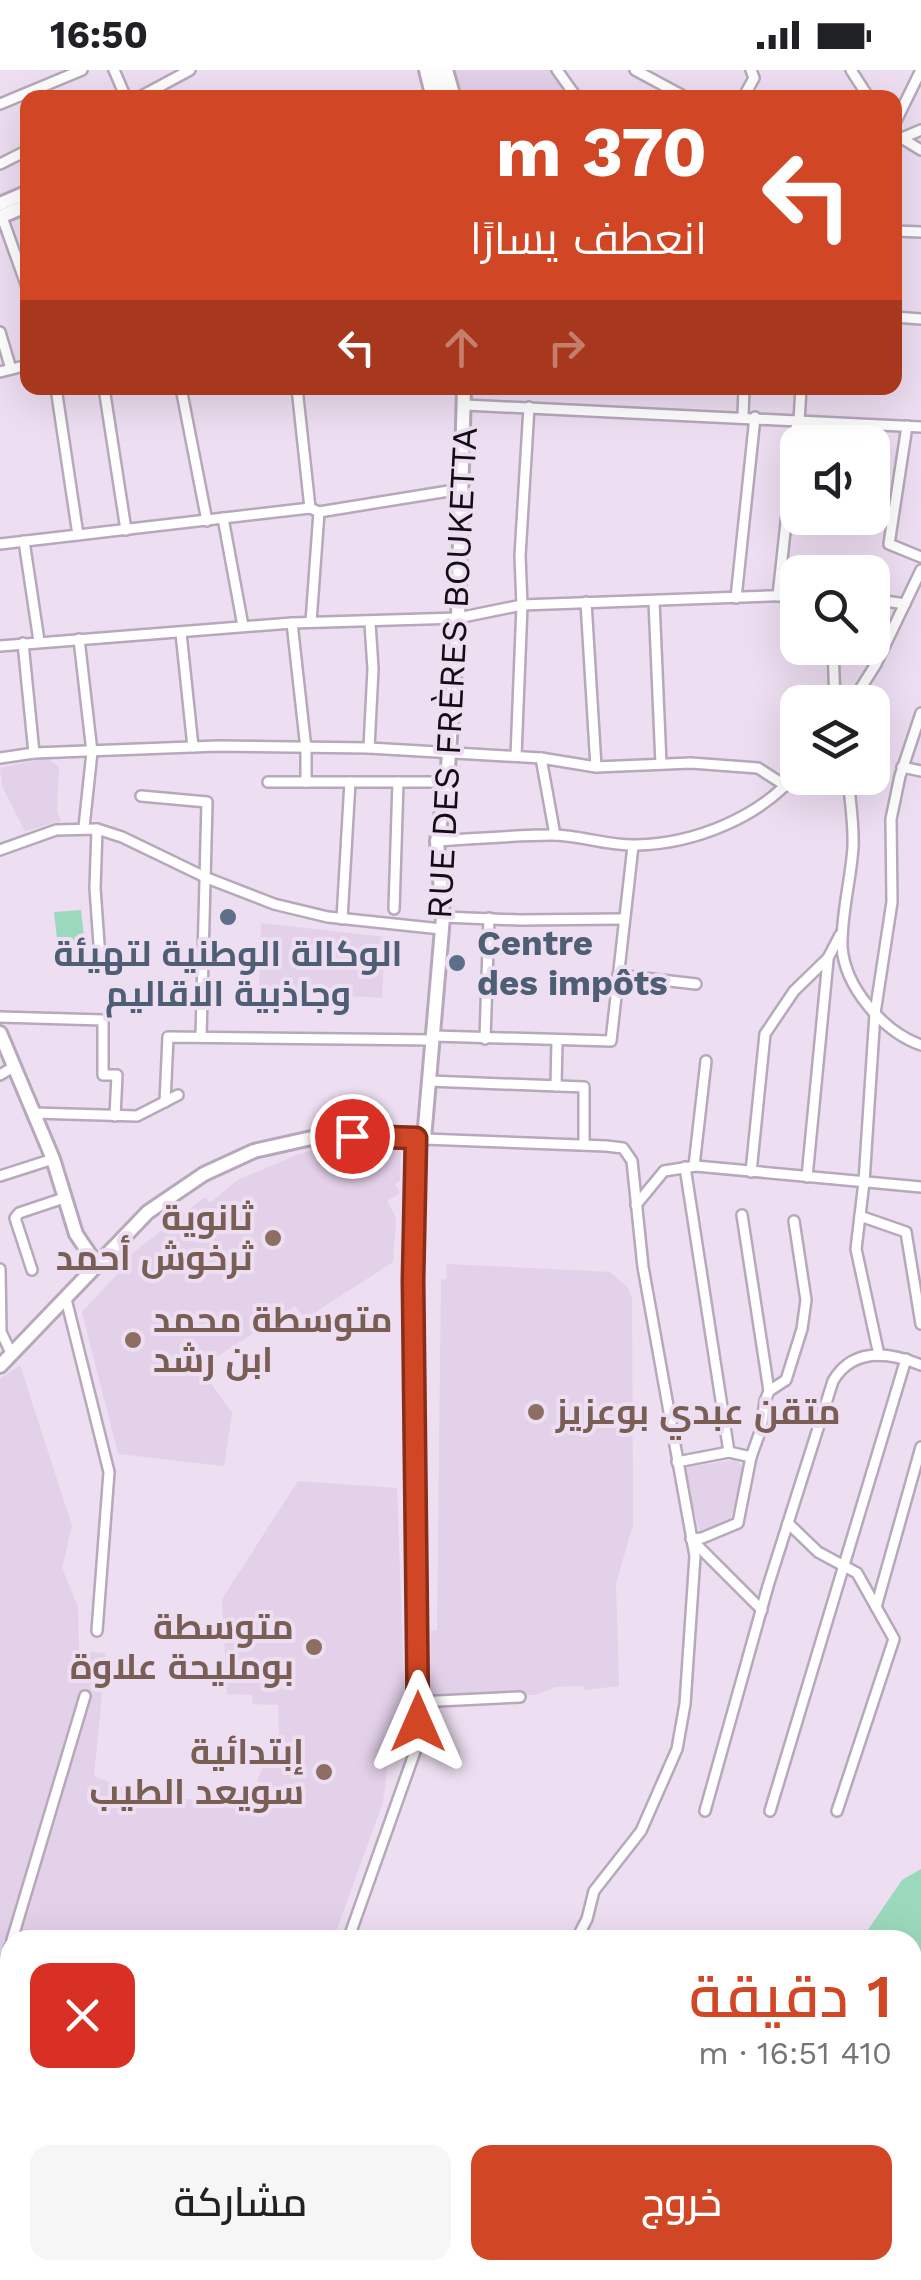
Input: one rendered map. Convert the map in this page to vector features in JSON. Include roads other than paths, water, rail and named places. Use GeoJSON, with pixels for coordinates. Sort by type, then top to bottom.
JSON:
{"type":"FeatureCollection","features":[{"type":"Feature","properties":{"kind":"main road","name":"RUE DES FRÈRES BOUKETTA"},"geometry":{"type":"LineString","coordinates":[[420,1138],[429,1081],[442,923],[437,842],[450,752],[464,395]]}},
{"type":"Feature","properties":{"kind":"main road"},"geometry":{"type":"LineString","coordinates":[[0,1034],[53,1160],[76,1234],[97,1264]]}},
{"type":"Feature","properties":{"kind":"main road"},"geometry":{"type":"LineString","coordinates":[[0,1366],[158,1203],[188,1183],[240,1156],[316,1137],[420,1138]]}},
{"type":"Feature","properties":{"kind":"street"},"geometry":{"type":"LineString","coordinates":[[34,90],[82,70]]}},
{"type":"Feature","properties":{"kind":"street"},"geometry":{"type":"LineString","coordinates":[[153,90],[190,70]]}},
{"type":"Feature","properties":{"kind":"street"},"geometry":{"type":"LineString","coordinates":[[636,70],[672,90]]}},
{"type":"Feature","properties":{"kind":"street"},"geometry":{"type":"LineString","coordinates":[[902,109],[921,70]]}},
{"type":"Feature","properties":{"kind":"street"},"geometry":{"type":"LineString","coordinates":[[0,212],[20,268]]}},
{"type":"Feature","properties":{"kind":"street"},"geometry":{"type":"LineString","coordinates":[[0,332],[12,369]]}},
{"type":"Feature","properties":{"kind":"street"},"geometry":{"type":"LineString","coordinates":[[0,372],[20,367]]}},
{"type":"Feature","properties":{"kind":"street"},"geometry":{"type":"LineString","coordinates":[[57,395],[78,535]]}},
{"type":"Feature","properties":{"kind":"street"},"geometry":{"type":"LineString","coordinates":[[105,395],[126,530]]}},
{"type":"Feature","properties":{"kind":"street"},"geometry":{"type":"LineString","coordinates":[[181,395],[207,521]]}},
{"type":"Feature","properties":{"kind":"street"},"geometry":{"type":"LineString","coordinates":[[298,395],[314,510],[311,622]]}},
{"type":"Feature","properties":{"kind":"street"},"geometry":{"type":"LineString","coordinates":[[743,416],[744,395]]}},
{"type":"Feature","properties":{"kind":"street"},"geometry":{"type":"LineString","coordinates":[[0,646],[292,623],[458,618],[522,604],[778,596],[800,395]]}},
{"type":"Feature","properties":{"kind":"street"},"geometry":{"type":"LineString","coordinates":[[465,405],[921,427]]}},
{"type":"Feature","properties":{"kind":"street"},"geometry":{"type":"LineString","coordinates":[[516,756],[520,556],[529,407]]}},
{"type":"Feature","properties":{"kind":"street"},"geometry":{"type":"LineString","coordinates":[[736,598],[755,417]]}},
{"type":"Feature","properties":{"kind":"street"},"geometry":{"type":"LineString","coordinates":[[906,426],[889,544],[921,557]]}},
{"type":"Feature","properties":{"kind":"street"},"geometry":{"type":"LineString","coordinates":[[0,544],[461,490]]}},
{"type":"Feature","properties":{"kind":"street"},"geometry":{"type":"LineString","coordinates":[[223,518],[243,626]]}},
{"type":"Feature","properties":{"kind":"street"},"geometry":{"type":"LineString","coordinates":[[24,541],[39,641]]}},
{"type":"Feature","properties":{"kind":"street"},"geometry":{"type":"LineString","coordinates":[[863,685],[905,604],[916,591],[921,570]]}},
{"type":"Feature","properties":{"kind":"street"},"geometry":{"type":"LineString","coordinates":[[654,601],[661,764]]}},
{"type":"Feature","properties":{"kind":"street"},"geometry":{"type":"LineString","coordinates":[[586,602],[596,767]]}},
{"type":"Feature","properties":{"kind":"street"},"geometry":{"type":"LineString","coordinates":[[890,602],[905,604]]}},
{"type":"Feature","properties":{"kind":"street"},"geometry":{"type":"LineString","coordinates":[[369,748],[370,622]]}},
{"type":"Feature","properties":{"kind":"street"},"geometry":{"type":"LineString","coordinates":[[292,623],[306,782]]}},
{"type":"Feature","properties":{"kind":"street"},"geometry":{"type":"LineString","coordinates":[[181,633],[193,747]]}},
{"type":"Feature","properties":{"kind":"street"},"geometry":{"type":"LineString","coordinates":[[79,639],[92,752],[84,827]]}},
{"type":"Feature","properties":{"kind":"street"},"geometry":{"type":"LineString","coordinates":[[23,643],[34,753]]}},
{"type":"Feature","properties":{"kind":"street"},"geometry":{"type":"LineString","coordinates":[[879,1355],[856,1248],[874,1012],[892,902],[891,819],[902,767],[921,713]]}},
{"type":"Feature","properties":{"kind":"street"},"geometry":{"type":"LineString","coordinates":[[0,758],[34,753],[193,747],[369,748],[541,758],[596,767],[661,764],[758,768],[780,782]]}},
{"type":"Feature","properties":{"kind":"street"},"geometry":{"type":"LineString","coordinates":[[541,758],[555,835]]}},
{"type":"Feature","properties":{"kind":"street"},"geometry":{"type":"LineString","coordinates":[[902,767],[921,771]]}},
{"type":"Feature","properties":{"kind":"street"},"geometry":{"type":"LineString","coordinates":[[268,782],[447,782]]}},
{"type":"Feature","properties":{"kind":"street"},"geometry":{"type":"LineString","coordinates":[[342,919],[350,782]]}},
{"type":"Feature","properties":{"kind":"street"},"geometry":{"type":"LineString","coordinates":[[394,908],[398,782]]}},
{"type":"Feature","properties":{"kind":"street"},"geometry":{"type":"LineString","coordinates":[[437,842],[555,835],[633,846],[703,833],[752,811],[780,790]]}},
{"type":"Feature","properties":{"kind":"street"},"geometry":{"type":"LineString","coordinates":[[849,795],[853,845],[844,954],[856,986],[874,1012],[893,1032],[921,1045]]}},
{"type":"Feature","properties":{"kind":"street"},"geometry":{"type":"LineString","coordinates":[[141,796],[208,802],[201,1037]]}},
{"type":"Feature","properties":{"kind":"street"},"geometry":{"type":"LineString","coordinates":[[0,850],[56,830],[84,827],[122,837],[207,878],[274,904],[342,919],[442,923],[489,918],[624,919]]}},
{"type":"Feature","properties":{"kind":"street"},"geometry":{"type":"LineString","coordinates":[[97,829],[95,888],[100,958]]}},
{"type":"Feature","properties":{"kind":"street"},"geometry":{"type":"LineString","coordinates":[[165,1102],[168,1037],[604,1042],[613,1039],[633,846]]}},
{"type":"Feature","properties":{"kind":"street"},"geometry":{"type":"LineString","coordinates":[[484,1039],[489,918]]}},
{"type":"Feature","properties":{"kind":"street"},"geometry":{"type":"LineString","coordinates":[[751,1172],[764,1034],[794,991],[828,958],[844,928]]}},
{"type":"Feature","properties":{"kind":"street"},"geometry":{"type":"LineString","coordinates":[[828,958],[844,954]]}},
{"type":"Feature","properties":{"kind":"street"},"geometry":{"type":"LineString","coordinates":[[807,1177],[828,958]]}},
{"type":"Feature","properties":{"kind":"street"},"geometry":{"type":"LineString","coordinates":[[618,975],[696,984]]}},
{"type":"Feature","properties":{"kind":"street"},"geometry":{"type":"LineString","coordinates":[[0,1017],[104,1020],[103,1074],[117,1075],[116,1116]]}},
{"type":"Feature","properties":{"kind":"street"},"geometry":{"type":"LineString","coordinates":[[556,1086],[557,1041]]}},
{"type":"Feature","properties":{"kind":"street"},"geometry":{"type":"LineString","coordinates":[[706,1061],[689,1167],[730,1452]]}},
{"type":"Feature","properties":{"kind":"street"},"geometry":{"type":"LineString","coordinates":[[0,1075],[15,1066]]}},
{"type":"Feature","properties":{"kind":"street"},"geometry":{"type":"LineString","coordinates":[[429,1081],[584,1087],[584,1145]]}},
{"type":"Feature","properties":{"kind":"street"},"geometry":{"type":"LineString","coordinates":[[33,1113],[137,1116],[178,1096]]}},
{"type":"Feature","properties":{"kind":"street"},"geometry":{"type":"LineString","coordinates":[[352,1930],[418,1743],[413,1280],[420,1138],[624,1148],[632,1161],[695,1556],[694,1600],[677,1749],[641,1831],[594,1891],[581,1930]]}},
{"type":"Feature","properties":{"kind":"street"},"geometry":{"type":"LineString","coordinates":[[0,1176],[53,1160]]}},
{"type":"Feature","properties":{"kind":"street"},"geometry":{"type":"LineString","coordinates":[[636,1205],[664,1170],[689,1167],[921,1187]]}},
{"type":"Feature","properties":{"kind":"street"},"geometry":{"type":"LineString","coordinates":[[32,1270],[15,1218],[64,1198]]}},
{"type":"Feature","properties":{"kind":"street"},"geometry":{"type":"LineString","coordinates":[[691,1539],[738,1523],[769,1391],[742,1215]]}},
{"type":"Feature","properties":{"kind":"street"},"geometry":{"type":"LineString","coordinates":[[860,1216],[906,1232],[921,1324]]}},
{"type":"Feature","properties":{"kind":"street"},"geometry":{"type":"LineString","coordinates":[[769,1391],[786,1380],[802,1329],[806,1300],[794,1221]]}},
{"type":"Feature","properties":{"kind":"street"},"geometry":{"type":"LineString","coordinates":[[0,1269],[2,1332],[12,1355]]}},
{"type":"Feature","properties":{"kind":"street"},"geometry":{"type":"LineString","coordinates":[[66,1299],[109,1472],[97,1631]]}},
{"type":"Feature","properties":{"kind":"street"},"geometry":{"type":"LineString","coordinates":[[706,1811],[762,1610],[833,1381],[856,1358],[879,1355],[921,1364]]}},
{"type":"Feature","properties":{"kind":"street"},"geometry":{"type":"LineString","coordinates":[[770,1810],[906,1359]]}},
{"type":"Feature","properties":{"kind":"street"},"geometry":{"type":"LineString","coordinates":[[876,1607],[921,1447]]}},
{"type":"Feature","properties":{"kind":"street"},"geometry":{"type":"LineString","coordinates":[[677,1462],[730,1452],[751,1457]]}},
{"type":"Feature","properties":{"kind":"street"},"geometry":{"type":"LineString","coordinates":[[788,1522],[818,1552],[857,1574],[894,1639],[837,1812]]}},
{"type":"Feature","properties":{"kind":"street"},"geometry":{"type":"LineString","coordinates":[[691,1539],[762,1610]]}},
{"type":"Feature","properties":{"kind":"street"},"geometry":{"type":"LineString","coordinates":[[15,1930],[85,1696]]}},
{"type":"Feature","properties":{"kind":"street"},"geometry":{"type":"LineString","coordinates":[[418,1702],[520,1697]]}},
{"type":"Feature","properties":{"kind":"place","name":"الوكالة الوطنية لتهيئة وجاذبية الاقاليم"},"geometry":{"type":"Point","coordinates":[228,917]}},
{"type":"Feature","properties":{"kind":"place","name":"Centre des impôts"},"geometry":{"type":"Point","coordinates":[457,963]}},
{"type":"Feature","properties":{"kind":"place","name":"ثانوية ثرخوش أحمد"},"geometry":{"type":"Point","coordinates":[273,1238]}},
{"type":"Feature","properties":{"kind":"place","name":"متوسطة محمد ابن رشد"},"geometry":{"type":"Point","coordinates":[133,1340]}},
{"type":"Feature","properties":{"kind":"place","name":"متقن عبدي بوعزيز"},"geometry":{"type":"Point","coordinates":[536,1412]}},
{"type":"Feature","properties":{"kind":"place","name":"متوسطة بومليحة علاوة"},"geometry":{"type":"Point","coordinates":[314,1647]}},
{"type":"Feature","properties":{"kind":"place","name":"إبتدائية سويعد الطيب"},"geometry":{"type":"Point","coordinates":[324,1772]}}]}
